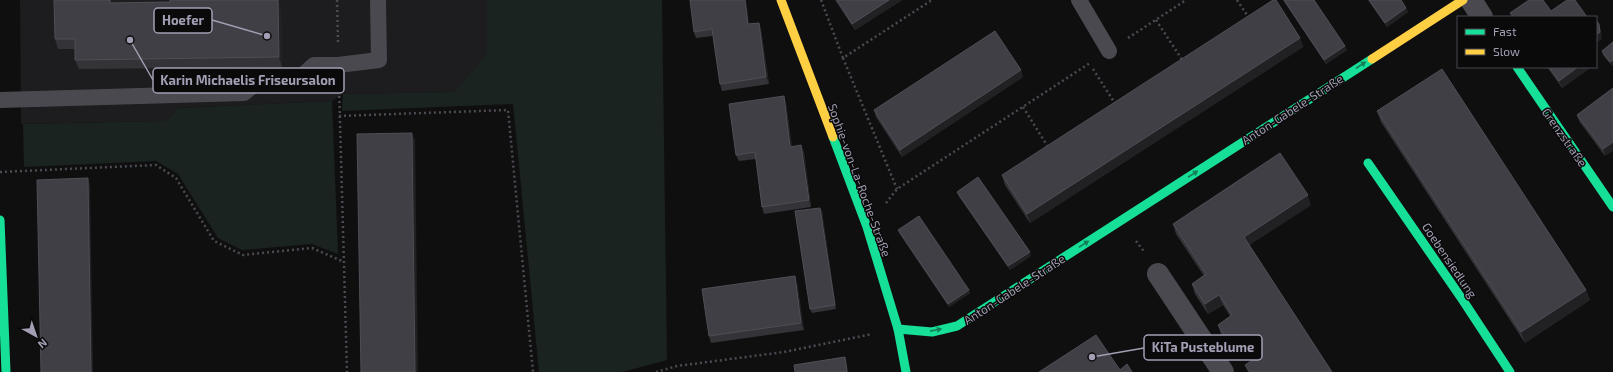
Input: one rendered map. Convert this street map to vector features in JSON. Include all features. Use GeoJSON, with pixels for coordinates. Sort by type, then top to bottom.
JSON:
{"type":"FeatureCollection","features":[{"type":"Feature","properties":{"kind":"street","name":"Sophie-von-La-Roche-Straße"},"geometry":{"type":"LineString","coordinates":[[781,0],[867,227],[898,329],[906,372]]}},
{"type":"Feature","properties":{"kind":"street","name":"Anton-Gabele-Straße"},"geometry":{"type":"LineString","coordinates":[[898,329],[932,332],[957,326],[1462,0]]}},
{"type":"Feature","properties":{"kind":"street"},"geometry":{"type":"LineString","coordinates":[[1471,0],[1481,16]]}},
{"type":"Feature","properties":{"kind":"street","name":"Grenzstraße"},"geometry":{"type":"LineString","coordinates":[[1518,68],[1613,207]]}},
{"type":"Feature","properties":{"kind":"street","name":"Goebensiedlung"},"geometry":{"type":"LineString","coordinates":[[1368,163],[1510,372]]}},
{"type":"Feature","properties":{"kind":"street"},"geometry":{"type":"LineString","coordinates":[[0,220],[6,372]]}},
{"type":"Feature","properties":{"kind":"street"},"geometry":{"type":"LineString","coordinates":[[1158,274],[1223,372]]}},
{"type":"Feature","properties":{"kind":"lane"},"geometry":{"type":"LineString","coordinates":[[0,100],[244,93],[265,76],[302,76],[314,66],[338,65],[379,60],[378,0]]}},
{"type":"Feature","properties":{"kind":"lane"},"geometry":{"type":"LineString","coordinates":[[1079,0],[1109,51]]}},
{"type":"Feature","properties":{"kind":"path"},"geometry":{"type":"LineString","coordinates":[[338,0],[339,116],[347,372]]}},
{"type":"Feature","properties":{"kind":"path"},"geometry":{"type":"LineString","coordinates":[[821,0],[896,189]]}},
{"type":"Feature","properties":{"kind":"path"},"geometry":{"type":"LineString","coordinates":[[843,58],[932,0]]}},
{"type":"Feature","properties":{"kind":"path"},"geometry":{"type":"LineString","coordinates":[[867,227],[896,189],[1186,0]]}},
{"type":"Feature","properties":{"kind":"path"},"geometry":{"type":"LineString","coordinates":[[1237,0],[1249,18]]}},
{"type":"Feature","properties":{"kind":"path"},"geometry":{"type":"LineString","coordinates":[[1156,20],[1188,67]]}},
{"type":"Feature","properties":{"kind":"path"},"geometry":{"type":"LineString","coordinates":[[1090,63],[1120,111]]}},
{"type":"Feature","properties":{"kind":"path"},"geometry":{"type":"LineString","coordinates":[[1022,107],[1049,148]]}},
{"type":"Feature","properties":{"kind":"path"},"geometry":{"type":"LineString","coordinates":[[339,116],[508,110],[533,372]]}},
{"type":"Feature","properties":{"kind":"path"},"geometry":{"type":"LineString","coordinates":[[0,172],[156,165],[176,178],[214,241],[243,255],[312,248],[344,262]]}},
{"type":"Feature","properties":{"kind":"path"},"geometry":{"type":"LineString","coordinates":[[1122,219],[1158,274]]}},
{"type":"Feature","properties":{"kind":"path"},"geometry":{"type":"LineString","coordinates":[[656,372],[678,366],[784,352],[898,329]]}},
{"type":"Feature","properties":{"kind":"shaded area"},"geometry":{"type":"Polygon","coordinates":[[[20,0],[487,0],[488,54],[454,92],[343,94],[332,101],[178,108],[165,121],[21,124],[20,0]]]}},
{"type":"Feature","properties":{"kind":"shaded area"},"geometry":{"type":"Polygon","coordinates":[[[487,0],[662,0],[667,360],[622,372],[539,372],[513,104],[342,111],[343,94],[454,92],[487,54],[487,0]]]}},
{"type":"Feature","properties":{"kind":"shaded area"},"geometry":{"type":"Polygon","coordinates":[[[332,101],[338,254],[312,244],[242,250],[218,238],[178,174],[156,161],[24,167],[23,124],[165,121],[178,108],[332,101]]]}},
{"type":"Feature","properties":{"kind":"building"},"geometry":{"type":"Polygon","coordinates":[[[54,0],[110,0],[110,3],[170,2],[170,0],[278,0],[279,57],[75,60],[75,39],[55,39],[54,0]]]}},
{"type":"Feature","properties":{"kind":"building"},"geometry":{"type":"Polygon","coordinates":[[[690,0],[745,0],[748,24],[759,23],[766,77],[720,84],[712,29],[694,32],[690,0]]]}},
{"type":"Feature","properties":{"kind":"building"},"geometry":{"type":"Polygon","coordinates":[[[837,0],[889,0],[852,24],[837,0]]]}},
{"type":"Feature","properties":{"kind":"building"},"geometry":{"type":"Polygon","coordinates":[[[1273,0],[1276,0],[1300,38],[1027,214],[1002,175],[1273,0]]]}},
{"type":"Feature","properties":{"kind":"building"},"geometry":{"type":"Polygon","coordinates":[[[1284,0],[1314,0],[1345,46],[1324,60],[1284,0]]]}},
{"type":"Feature","properties":{"kind":"building"},"geometry":{"type":"Polygon","coordinates":[[[1369,0],[1401,0],[1406,8],[1385,23],[1369,0]]]}},
{"type":"Feature","properties":{"kind":"building"},"geometry":{"type":"Polygon","coordinates":[[[1529,0],[1543,0],[1551,11],[1567,0],[1575,0],[1586,16],[1512,16],[1510,13],[1529,0]]]}},
{"type":"Feature","properties":{"kind":"building"},"geometry":{"type":"Polygon","coordinates":[[[1597,21],[1599,24],[1600,32],[1597,34],[1597,21]]]}},
{"type":"Feature","properties":{"kind":"building"},"geometry":{"type":"Polygon","coordinates":[[[995,31],[1021,70],[900,150],[874,110],[995,31]]]}},
{"type":"Feature","properties":{"kind":"building"},"geometry":{"type":"Polygon","coordinates":[[[1613,42],[1613,60],[1610,62],[1602,51],[1613,42]]]}},
{"type":"Feature","properties":{"kind":"building"},"geometry":{"type":"Polygon","coordinates":[[[1550,68],[1577,68],[1559,81],[1550,68]]]}},
{"type":"Feature","properties":{"kind":"building"},"geometry":{"type":"Polygon","coordinates":[[[1442,69],[1586,290],[1521,332],[1377,111],[1442,69]]]}},
{"type":"Feature","properties":{"kind":"building"},"geometry":{"type":"Polygon","coordinates":[[[1613,88],[1613,142],[1603,149],[1577,115],[1613,88]]]}},
{"type":"Feature","properties":{"kind":"building"},"geometry":{"type":"Polygon","coordinates":[[[784,96],[790,147],[801,145],[809,200],[762,207],[755,152],[736,155],[729,104],[784,96]]]}},
{"type":"Feature","properties":{"kind":"building"},"geometry":{"type":"Polygon","coordinates":[[[412,133],[415,372],[361,372],[357,134],[412,133]]]}},
{"type":"Feature","properties":{"kind":"building"},"geometry":{"type":"Polygon","coordinates":[[[1280,153],[1308,195],[1244,237],[1332,372],[1250,372],[1245,365],[1259,356],[1244,334],[1230,344],[1218,325],[1232,315],[1219,295],[1205,304],[1192,284],[1206,274],[1173,224],[1280,153]]]}},
{"type":"Feature","properties":{"kind":"building"},"geometry":{"type":"Polygon","coordinates":[[[978,177],[1030,252],[1008,266],[957,192],[978,177]]]}},
{"type":"Feature","properties":{"kind":"building"},"geometry":{"type":"Polygon","coordinates":[[[88,178],[91,372],[41,372],[37,180],[88,178]]]}},
{"type":"Feature","properties":{"kind":"building"},"geometry":{"type":"Polygon","coordinates":[[[820,208],[835,305],[810,309],[795,211],[820,208]]]}},
{"type":"Feature","properties":{"kind":"building"},"geometry":{"type":"Polygon","coordinates":[[[919,216],[969,290],[948,304],[898,230],[919,216]]]}},
{"type":"Feature","properties":{"kind":"building"},"geometry":{"type":"Polygon","coordinates":[[[795,276],[801,323],[709,336],[702,289],[795,276]]]}},
{"type":"Feature","properties":{"kind":"building"},"geometry":{"type":"Polygon","coordinates":[[[1096,335],[1120,370],[1127,364],[1132,372],[1039,372],[1096,335]]]}},
{"type":"Feature","properties":{"kind":"building"},"geometry":{"type":"Polygon","coordinates":[[[845,357],[847,372],[795,372],[794,365],[845,357]]]}},
{"type":"Feature","properties":{"kind":"traffic: fast"},"geometry":{"type":"LineString","coordinates":[[898,329],[932,332],[957,326],[1372,59]]}},
{"type":"Feature","properties":{"kind":"traffic: fast"},"geometry":{"type":"LineString","coordinates":[[1518,68],[1613,207]]}},
{"type":"Feature","properties":{"kind":"traffic: fast"},"geometry":{"type":"LineString","coordinates":[[833,137],[867,227],[898,329],[906,372]]}},
{"type":"Feature","properties":{"kind":"traffic: fast"},"geometry":{"type":"LineString","coordinates":[[1368,163],[1462,299],[1510,372]]}},
{"type":"Feature","properties":{"kind":"traffic: fast"},"geometry":{"type":"LineString","coordinates":[[0,220],[6,372]]}},
{"type":"Feature","properties":{"kind":"traffic: slow"},"geometry":{"type":"LineString","coordinates":[[781,0],[833,137]]}},
{"type":"Feature","properties":{"kind":"traffic: slow"},"geometry":{"type":"LineString","coordinates":[[1372,59],[1463,0]]}},
{"type":"Feature","properties":{"kind":"place","name":"Hoefer"},"geometry":{"type":"Point","coordinates":[267,36]}},
{"type":"Feature","properties":{"kind":"place","name":"Karin Michaelis Friseursalon"},"geometry":{"type":"Point","coordinates":[130,40]}},
{"type":"Feature","properties":{"kind":"place","name":"KiTa Pusteblume"},"geometry":{"type":"Point","coordinates":[1092,357]}}]}
